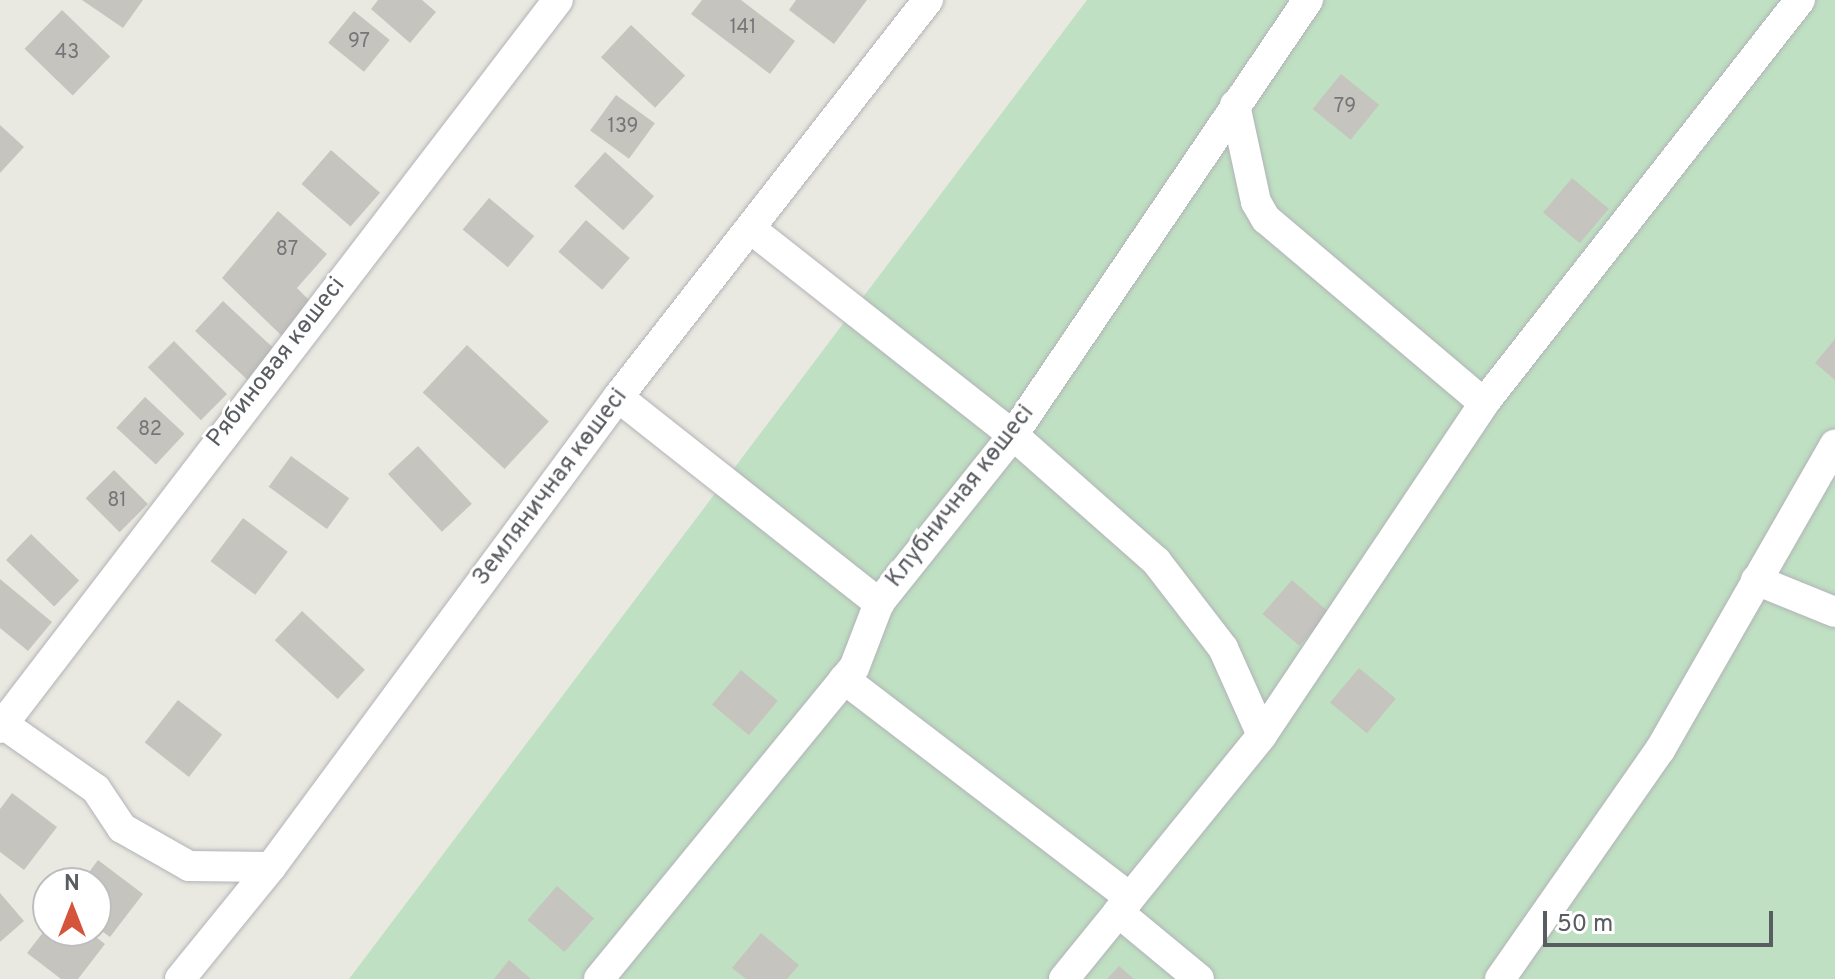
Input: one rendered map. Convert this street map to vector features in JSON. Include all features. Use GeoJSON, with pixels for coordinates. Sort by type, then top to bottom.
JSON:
{"type":"FeatureCollection","features":[{"type":"Feature","properties":{"kind":"street","name":"Рябиновая көшесі"},"geometry":{"type":"LineString","coordinates":[[1,726],[558,0]]}},
{"type":"Feature","properties":{"kind":"street","name":"Земляничная көшесі"},"geometry":{"type":"LineString","coordinates":[[180,979],[271,867],[618,397],[928,0]]}},
{"type":"Feature","properties":{"kind":"street","name":"Клубничная көшесі"},"geometry":{"type":"LineString","coordinates":[[599,979],[844,679],[879,603],[1013,435],[1308,0]]}},
{"type":"Feature","properties":{"kind":"street"},"geometry":{"type":"LineString","coordinates":[[1064,979],[1262,735],[1484,403],[1800,0]]}},
{"type":"Feature","properties":{"kind":"street"},"geometry":{"type":"LineString","coordinates":[[1235,105],[1256,202],[1266,219],[1484,403]]}},
{"type":"Feature","properties":{"kind":"street"},"geometry":{"type":"LineString","coordinates":[[751,229],[1013,435],[1156,561],[1223,648],[1262,735]]}},
{"type":"Feature","properties":{"kind":"street"},"geometry":{"type":"LineString","coordinates":[[618,397],[879,603]]}},
{"type":"Feature","properties":{"kind":"street"},"geometry":{"type":"LineString","coordinates":[[1500,979],[1660,750],[1835,445]]}},
{"type":"Feature","properties":{"kind":"street"},"geometry":{"type":"LineString","coordinates":[[1756,580],[1835,612]]}},
{"type":"Feature","properties":{"kind":"street"},"geometry":{"type":"LineString","coordinates":[[844,679],[1124,905],[1199,979]]}},
{"type":"Feature","properties":{"kind":"street"},"geometry":{"type":"LineString","coordinates":[[1,726],[96,789],[122,828],[189,866],[271,867]]}},
{"type":"Feature","properties":{"kind":"green space"},"geometry":{"type":"Polygon","coordinates":[[[1087,0],[1835,0],[1835,979],[349,979],[1087,0]]]}},
{"type":"Feature","properties":{"kind":"building"},"geometry":{"type":"Polygon","coordinates":[[[82,0],[143,0],[123,28],[82,0]]]}},
{"type":"Feature","properties":{"kind":"building"},"geometry":{"type":"Polygon","coordinates":[[[378,0],[422,0],[436,12],[410,43],[371,9],[378,0]]]}},
{"type":"Feature","properties":{"kind":"building"},"geometry":{"type":"Polygon","coordinates":[[[702,0],[741,0],[795,41],[770,74],[691,14],[702,0]]]}},
{"type":"Feature","properties":{"kind":"building"},"geometry":{"type":"Polygon","coordinates":[[[796,0],[867,0],[834,44],[789,10],[796,0]]]}},
{"type":"Feature","properties":{"kind":"building"},"geometry":{"type":"Polygon","coordinates":[[[62,10],[110,57],[73,95],[24,49],[62,10]]]}},
{"type":"Feature","properties":{"kind":"building"},"geometry":{"type":"Polygon","coordinates":[[[354,11],[390,40],[364,72],[328,43],[354,11]]]}},
{"type":"Feature","properties":{"kind":"building"},"geometry":{"type":"Polygon","coordinates":[[[631,25],[685,75],[655,108],[601,57],[631,25]]]}},
{"type":"Feature","properties":{"kind":"building"},"geometry":{"type":"Polygon","coordinates":[[[1341,74],[1379,105],[1351,140],[1313,109],[1341,74]]]}},
{"type":"Feature","properties":{"kind":"building"},"geometry":{"type":"Polygon","coordinates":[[[616,95],[655,123],[629,159],[590,131],[616,95]]]}},
{"type":"Feature","properties":{"kind":"building"},"geometry":{"type":"Polygon","coordinates":[[[0,125],[24,147],[0,173],[0,125]]]}},
{"type":"Feature","properties":{"kind":"building"},"geometry":{"type":"Polygon","coordinates":[[[331,150],[380,193],[351,227],[301,184],[331,150]]]}},
{"type":"Feature","properties":{"kind":"building"},"geometry":{"type":"Polygon","coordinates":[[[605,152],[654,196],[623,230],[574,186],[605,152]]]}},
{"type":"Feature","properties":{"kind":"building"},"geometry":{"type":"Polygon","coordinates":[[[1572,178],[1609,209],[1580,243],[1543,212],[1572,178]]]}},
{"type":"Feature","properties":{"kind":"building"},"geometry":{"type":"Polygon","coordinates":[[[489,198],[534,236],[508,267],[463,229],[489,198]]]}},
{"type":"Feature","properties":{"kind":"building"},"geometry":{"type":"Polygon","coordinates":[[[278,211],[327,254],[297,288],[314,305],[283,337],[222,278],[278,211]]]}},
{"type":"Feature","properties":{"kind":"building"},"geometry":{"type":"Polygon","coordinates":[[[586,220],[630,258],[602,290],[558,252],[586,220]]]}},
{"type":"Feature","properties":{"kind":"building"},"geometry":{"type":"Polygon","coordinates":[[[223,301],[279,353],[251,383],[195,331],[223,301]]]}},
{"type":"Feature","properties":{"kind":"building"},"geometry":{"type":"Polygon","coordinates":[[[1835,339],[1835,380],[1815,363],[1835,339]]]}},
{"type":"Feature","properties":{"kind":"building"},"geometry":{"type":"Polygon","coordinates":[[[174,341],[227,394],[201,420],[148,367],[174,341]]]}},
{"type":"Feature","properties":{"kind":"building"},"geometry":{"type":"Polygon","coordinates":[[[467,345],[549,421],[505,469],[423,393],[467,345]]]}},
{"type":"Feature","properties":{"kind":"building"},"geometry":{"type":"Polygon","coordinates":[[[145,397],[184,434],[156,465],[116,428],[145,397]]]}},
{"type":"Feature","properties":{"kind":"building"},"geometry":{"type":"Polygon","coordinates":[[[418,446],[472,504],[442,532],[388,474],[418,446]]]}},
{"type":"Feature","properties":{"kind":"building"},"geometry":{"type":"Polygon","coordinates":[[[291,456],[349,498],[327,529],[269,487],[291,456]]]}},
{"type":"Feature","properties":{"kind":"building"},"geometry":{"type":"Polygon","coordinates":[[[114,470],[148,504],[120,532],[86,498],[114,470]]]}},
{"type":"Feature","properties":{"kind":"building"},"geometry":{"type":"Polygon","coordinates":[[[243,518],[288,552],[255,595],[211,561],[243,518]]]}},
{"type":"Feature","properties":{"kind":"building"},"geometry":{"type":"Polygon","coordinates":[[[31,534],[79,581],[54,606],[6,560],[31,534]]]}},
{"type":"Feature","properties":{"kind":"building"},"geometry":{"type":"Polygon","coordinates":[[[0,579],[52,622],[28,651],[0,628],[0,579]]]}},
{"type":"Feature","properties":{"kind":"building"},"geometry":{"type":"Polygon","coordinates":[[[1292,580],[1329,612],[1299,646],[1262,614],[1292,580]]]}},
{"type":"Feature","properties":{"kind":"building"},"geometry":{"type":"Polygon","coordinates":[[[302,611],[365,670],[338,699],[275,640],[302,611]]]}},
{"type":"Feature","properties":{"kind":"building"},"geometry":{"type":"Polygon","coordinates":[[[1359,668],[1396,699],[1367,733],[1330,702],[1359,668]]]}},
{"type":"Feature","properties":{"kind":"building"},"geometry":{"type":"Polygon","coordinates":[[[741,670],[778,701],[749,735],[712,704],[741,670]]]}},
{"type":"Feature","properties":{"kind":"building"},"geometry":{"type":"Polygon","coordinates":[[[178,700],[222,734],[189,777],[145,743],[178,700]]]}},
{"type":"Feature","properties":{"kind":"building"},"geometry":{"type":"Polygon","coordinates":[[[12,793],[57,827],[24,870],[0,852],[0,809],[12,793]]]}},
{"type":"Feature","properties":{"kind":"building"},"geometry":{"type":"Polygon","coordinates":[[[98,860],[107,867],[93,867],[98,860]]]}},
{"type":"Feature","properties":{"kind":"building"},"geometry":{"type":"Polygon","coordinates":[[[112,871],[143,894],[112,934],[112,871]]]}},
{"type":"Feature","properties":{"kind":"building"},"geometry":{"type":"Polygon","coordinates":[[[557,886],[594,918],[564,952],[527,920],[557,886]]]}},
{"type":"Feature","properties":{"kind":"building"},"geometry":{"type":"Polygon","coordinates":[[[0,893],[24,921],[0,942],[0,893]]]}},
{"type":"Feature","properties":{"kind":"building"},"geometry":{"type":"Polygon","coordinates":[[[761,933],[799,965],[787,979],[746,979],[732,968],[761,933]]]}},
{"type":"Feature","properties":{"kind":"building"},"geometry":{"type":"Polygon","coordinates":[[[32,947],[103,947],[78,979],[61,979],[27,953],[32,947]]]}},
{"type":"Feature","properties":{"kind":"building"},"geometry":{"type":"Polygon","coordinates":[[[509,960],[531,979],[494,979],[509,960]]]}},
{"type":"Feature","properties":{"kind":"building"},"geometry":{"type":"Polygon","coordinates":[[[1119,966],[1134,979],[1107,979],[1119,966]]]}}]}
